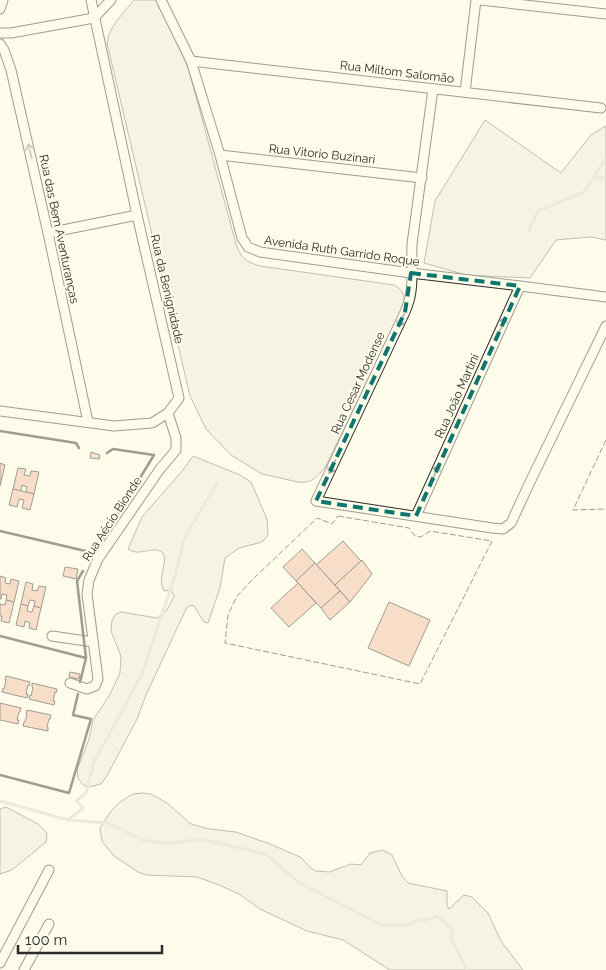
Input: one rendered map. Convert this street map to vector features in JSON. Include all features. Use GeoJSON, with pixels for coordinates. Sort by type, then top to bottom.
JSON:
{"type":"FeatureCollection","features":[{"type":"Feature","properties":{"kind":"street"},"geometry":{"type":"LineString","coordinates":[[0,9],[3,0]]}},
{"type":"Feature","properties":{"kind":"street","name":"Rua da Benignidade"},"geometry":{"type":"LineString","coordinates":[[91,0],[137,215],[179,398],[168,413]]}},
{"type":"Feature","properties":{"kind":"street"},"geometry":{"type":"LineString","coordinates":[[0,33],[11,33],[94,18],[111,0]]}},
{"type":"Feature","properties":{"kind":"street","name":"Avenida Ruth Garrido Roque"},"geometry":{"type":"LineString","coordinates":[[161,0],[191,61],[220,155],[242,238],[248,247],[260,252],[606,297]]}},
{"type":"Feature","properties":{"kind":"street"},"geometry":{"type":"LineString","coordinates":[[465,92],[478,0],[606,14]]}},
{"type":"Feature","properties":{"kind":"street","name":"Rua das Bem Aventuranças"},"geometry":{"type":"LineString","coordinates":[[0,44],[11,70],[88,422]]}},
{"type":"Feature","properties":{"kind":"street","name":"Rua Miltom Salomão"},"geometry":{"type":"LineString","coordinates":[[191,61],[601,108]]}},
{"type":"Feature","properties":{"kind":"street","name":"Rua Cesar Modense"},"geometry":{"type":"LineString","coordinates":[[416,516],[316,501],[405,312],[410,296],[412,284],[412,244],[433,89]]}},
{"type":"Feature","properties":{"kind":"street","name":"Rua Vitorio Buzinari"},"geometry":{"type":"LineString","coordinates":[[220,155],[422,178]]}},
{"type":"Feature","properties":{"kind":"street"},"geometry":{"type":"LineString","coordinates":[[48,233],[137,215]]}},
{"type":"Feature","properties":{"kind":"street","name":"Rua João Martini"},"geometry":{"type":"LineString","coordinates":[[416,516],[520,286]]}},
{"type":"Feature","properties":{"kind":"street"},"geometry":{"type":"LineString","coordinates":[[416,516],[492,528],[503,528],[511,523],[606,326]]}},
{"type":"Feature","properties":{"kind":"street"},"geometry":{"type":"LineString","coordinates":[[0,412],[114,426],[152,423],[168,413]]}},
{"type":"Feature","properties":{"kind":"street","name":"Rua Aécio Bionde"},"geometry":{"type":"LineString","coordinates":[[73,684],[87,689],[95,686],[98,679],[87,594],[89,580],[98,559],[160,469],[176,450],[176,438],[168,413]]}},
{"type":"Feature","properties":{"kind":"street"},"geometry":{"type":"LineString","coordinates":[[52,636],[93,642]]}},
{"type":"Feature","properties":{"kind":"street"},"geometry":{"type":"LineString","coordinates":[[0,963],[49,870]]}},
{"type":"Feature","properties":{"kind":"street"},"geometry":{"type":"LineString","coordinates":[[24,970],[49,924]]}},
{"type":"Feature","properties":{"kind":"highlighted area"},"geometry":{"type":"Polygon","coordinates":[[[411,273],[520,286],[416,516],[316,501],[405,312],[411,273]]]}},
{"type":"Feature","properties":{"kind":"shaded area"},"geometry":{"type":"Polygon","coordinates":[[[134,0],[158,0],[188,67],[236,244],[242,256],[251,263],[260,266],[394,285],[401,290],[403,295],[404,304],[326,466],[317,476],[307,482],[298,482],[262,474],[231,455],[206,429],[190,396],[107,43],[114,25],[134,0]]]}},
{"type":"Feature","properties":{"kind":"shaded area"},"geometry":{"type":"Polygon","coordinates":[[[485,120],[561,173],[591,135],[606,126],[606,240],[591,237],[556,240],[530,278],[466,275],[424,263],[435,201],[485,120]]]}},
{"type":"Feature","properties":{"kind":"shaded area"},"geometry":{"type":"Polygon","coordinates":[[[193,456],[240,475],[251,482],[267,519],[268,535],[262,542],[239,548],[225,558],[220,588],[208,623],[204,622],[194,606],[190,605],[186,609],[146,695],[137,719],[108,774],[101,784],[89,787],[83,785],[78,778],[77,770],[89,739],[93,720],[109,696],[120,673],[121,656],[111,631],[112,620],[116,614],[121,612],[157,618],[167,610],[174,596],[171,590],[164,591],[162,586],[161,581],[165,560],[163,553],[157,550],[136,552],[128,549],[142,517],[193,456]]]}},
{"type":"Feature","properties":{"kind":"shaded area"},"geometry":{"type":"Polygon","coordinates":[[[133,794],[151,794],[167,803],[191,824],[209,829],[236,832],[270,844],[300,857],[316,871],[329,872],[351,864],[361,865],[370,853],[383,850],[392,855],[402,876],[408,883],[447,891],[447,906],[449,909],[464,895],[472,897],[488,913],[501,941],[523,970],[390,970],[343,940],[307,931],[260,909],[239,894],[219,885],[197,877],[146,875],[138,872],[114,856],[102,841],[100,828],[111,811],[120,802],[133,794]]]}},
{"type":"Feature","properties":{"kind":"shaded area"},"geometry":{"type":"Polygon","coordinates":[[[6,807],[38,824],[47,833],[46,842],[12,870],[0,874],[0,809],[6,807]]]}},
{"type":"Feature","properties":{"kind":"building"},"geometry":{"type":"Polygon","coordinates":[[[91,452],[100,455],[99,459],[90,458],[91,452]]]}},
{"type":"Feature","properties":{"kind":"building"},"geometry":{"type":"Polygon","coordinates":[[[0,463],[5,465],[0,486],[0,463]]]}},
{"type":"Feature","properties":{"kind":"building"},"geometry":{"type":"Polygon","coordinates":[[[18,468],[26,469],[24,475],[30,476],[31,471],[39,472],[34,494],[26,492],[27,487],[22,485],[21,491],[13,489],[18,468]]]}},
{"type":"Feature","properties":{"kind":"building"},"geometry":{"type":"Polygon","coordinates":[[[13,489],[34,494],[30,510],[22,508],[24,500],[19,499],[17,507],[9,505],[13,489]]]}},
{"type":"Feature","properties":{"kind":"building"},"geometry":{"type":"Polygon","coordinates":[[[343,541],[361,561],[335,585],[316,565],[343,541]]]}},
{"type":"Feature","properties":{"kind":"building"},"geometry":{"type":"Polygon","coordinates":[[[302,549],[315,563],[296,581],[283,567],[302,549]]]}},
{"type":"Feature","properties":{"kind":"building"},"geometry":{"type":"Polygon","coordinates":[[[362,560],[372,574],[350,602],[335,585],[362,560]]]}},
{"type":"Feature","properties":{"kind":"building"},"geometry":{"type":"Polygon","coordinates":[[[315,563],[340,591],[321,608],[296,581],[315,563]]]}},
{"type":"Feature","properties":{"kind":"building"},"geometry":{"type":"Polygon","coordinates":[[[65,567],[78,569],[76,579],[63,576],[65,567]]]}},
{"type":"Feature","properties":{"kind":"building"},"geometry":{"type":"Polygon","coordinates":[[[0,576],[6,578],[5,583],[10,584],[11,579],[19,581],[14,602],[6,600],[7,595],[2,594],[0,599],[0,576]]]}},
{"type":"Feature","properties":{"kind":"building"},"geometry":{"type":"Polygon","coordinates":[[[26,582],[33,584],[32,590],[37,591],[39,586],[46,587],[41,608],[34,606],[35,601],[30,600],[28,606],[21,604],[26,582]]]}},
{"type":"Feature","properties":{"kind":"building"},"geometry":{"type":"Polygon","coordinates":[[[298,583],[316,603],[289,627],[271,608],[298,583]]]}},
{"type":"Feature","properties":{"kind":"building"},"geometry":{"type":"Polygon","coordinates":[[[340,591],[350,602],[330,620],[321,608],[340,591]]]}},
{"type":"Feature","properties":{"kind":"building"},"geometry":{"type":"Polygon","coordinates":[[[6,600],[14,602],[9,623],[1,621],[2,616],[0,616],[0,604],[5,605],[6,600]]]}},
{"type":"Feature","properties":{"kind":"building"},"geometry":{"type":"Polygon","coordinates":[[[389,602],[430,620],[409,666],[368,648],[389,602]]]}},
{"type":"Feature","properties":{"kind":"building"},"geometry":{"type":"Polygon","coordinates":[[[21,604],[28,606],[27,611],[32,612],[34,606],[41,608],[36,630],[29,628],[30,623],[25,621],[24,627],[16,625],[21,604]]]}},
{"type":"Feature","properties":{"kind":"building"},"geometry":{"type":"Polygon","coordinates":[[[70,672],[80,674],[79,679],[69,677],[70,672]]]}},
{"type":"Feature","properties":{"kind":"building"},"geometry":{"type":"Polygon","coordinates":[[[6,676],[30,682],[26,694],[28,694],[27,698],[2,692],[6,676]]]}},
{"type":"Feature","properties":{"kind":"building"},"geometry":{"type":"Polygon","coordinates":[[[32,683],[57,689],[53,701],[55,701],[54,705],[29,699],[33,688],[32,683]]]}},
{"type":"Feature","properties":{"kind":"building"},"geometry":{"type":"Polygon","coordinates":[[[0,703],[21,708],[17,720],[19,720],[18,724],[0,720],[0,703]]]}},
{"type":"Feature","properties":{"kind":"building"},"geometry":{"type":"Polygon","coordinates":[[[27,710],[51,715],[47,727],[48,731],[23,726],[27,710]]]}},
{"type":"Feature","properties":{"kind":"waterway"},"geometry":{"type":"LineString","coordinates":[[528,232],[538,211],[584,192],[606,158]]}},
{"type":"Feature","properties":{"kind":"waterway"},"geometry":{"type":"LineString","coordinates":[[593,177],[606,178]]}},
{"type":"Feature","properties":{"kind":"waterway"},"geometry":{"type":"LineString","coordinates":[[68,820],[83,808],[76,801],[86,793],[94,762],[142,674],[175,576],[184,539],[217,483]]}},
{"type":"Feature","properties":{"kind":"waterway"},"geometry":{"type":"LineString","coordinates":[[0,801],[68,820],[108,823],[143,840],[167,844],[200,839],[266,854],[298,882],[382,925],[410,925],[417,920],[427,920],[437,916],[453,929],[451,937],[467,970]]}},
{"type":"Feature","properties":{"kind":"fence"},"geometry":{"type":"LineString","coordinates":[[606,440],[573,510],[606,509]]}},
{"type":"Feature","properties":{"kind":"fence"},"geometry":{"type":"LineString","coordinates":[[338,516],[409,528],[415,536],[421,537],[430,531],[492,541],[420,684],[225,643],[228,615],[237,596],[317,518],[332,524],[338,516]]}},
{"type":"Feature","properties":{"kind":"wall"},"geometry":{"type":"LineString","coordinates":[[0,431],[76,443],[79,448]]}},
{"type":"Feature","properties":{"kind":"wall"},"geometry":{"type":"LineString","coordinates":[[94,553],[154,455],[113,449],[107,453]]}},
{"type":"Feature","properties":{"kind":"wall"},"geometry":{"type":"LineString","coordinates":[[0,531],[94,553]]}},
{"type":"Feature","properties":{"kind":"wall"},"geometry":{"type":"LineString","coordinates":[[0,636],[86,658],[77,581],[83,571]]}},
{"type":"Feature","properties":{"kind":"wall"},"geometry":{"type":"LineString","coordinates":[[80,682],[85,658]]}},
{"type":"Feature","properties":{"kind":"wall"},"geometry":{"type":"LineString","coordinates":[[0,775],[69,793],[91,719],[73,715],[78,694]]}}]}
